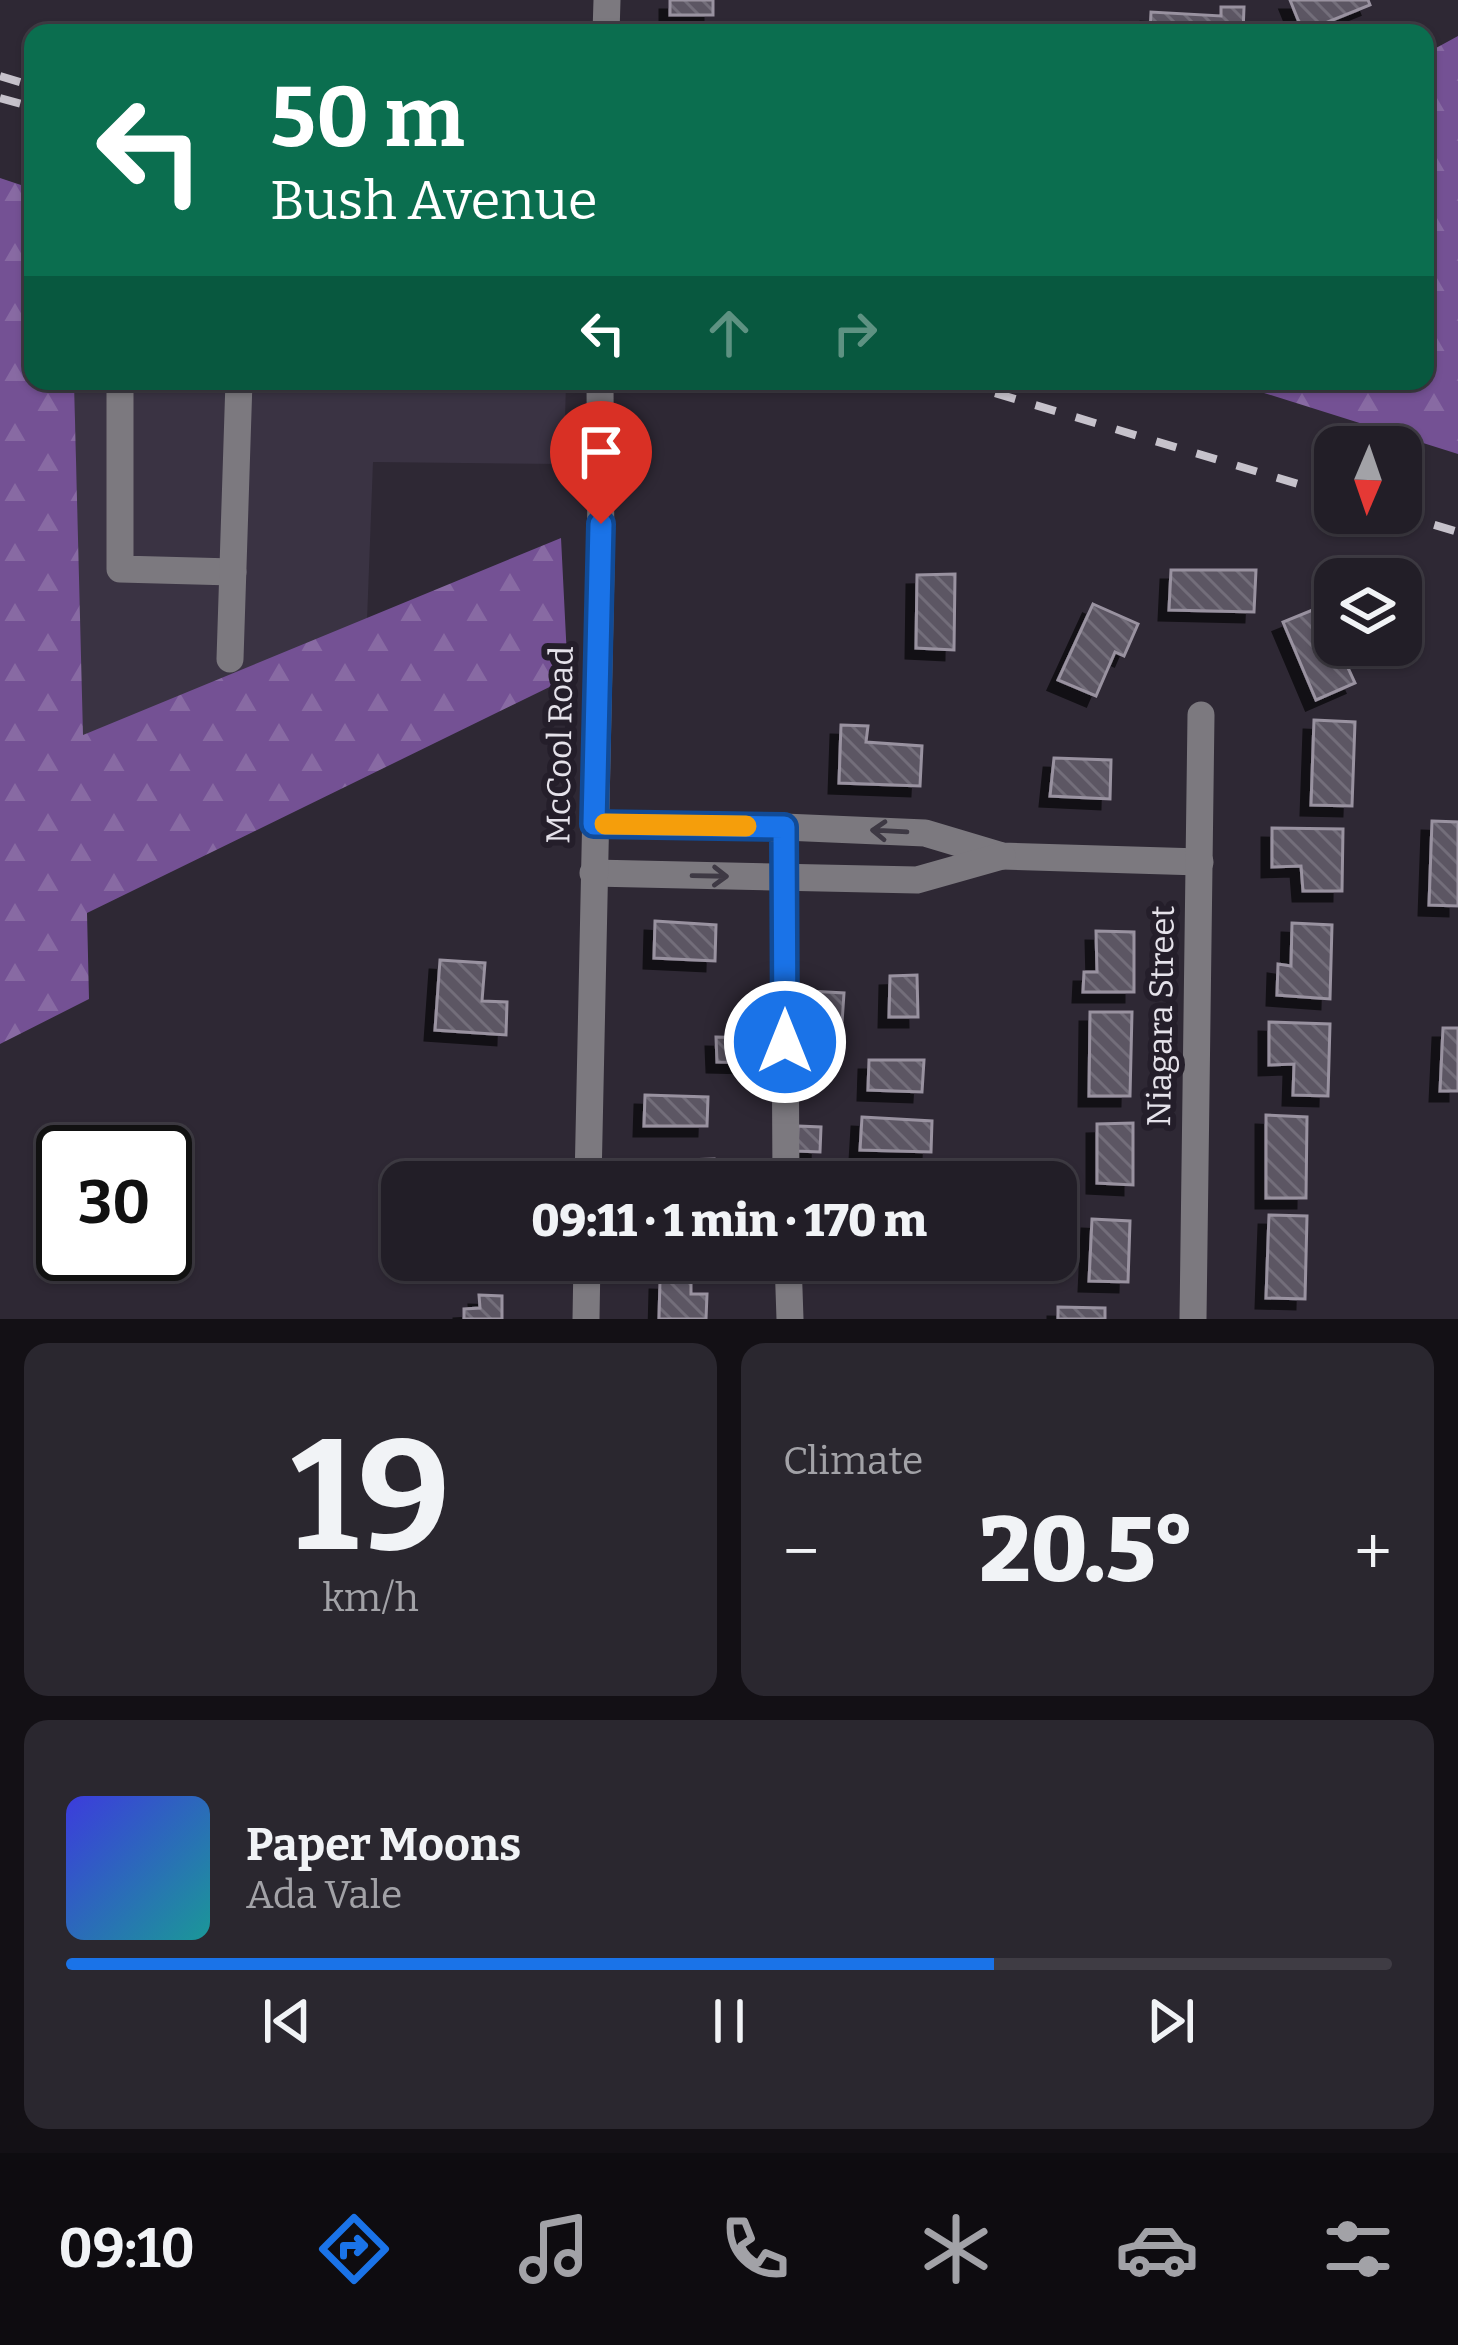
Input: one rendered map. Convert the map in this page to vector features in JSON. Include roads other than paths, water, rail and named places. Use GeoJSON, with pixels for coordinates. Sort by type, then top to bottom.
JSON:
{"type":"FeatureCollection","features":[{"type":"Feature","properties":{"kind":"street"},"geometry":{"type":"LineString","coordinates":[[120,390],[120,569],[233,572]]}},
{"type":"Feature","properties":{"kind":"street"},"geometry":{"type":"LineString","coordinates":[[230,658],[239,390]]}},
{"type":"Feature","properties":{"kind":"street","name":"McCool Road"},"geometry":{"type":"LineString","coordinates":[[588,1161],[601,571],[600,390]]}},
{"type":"Feature","properties":{"kind":"street","name":"Niagara Street"},"geometry":{"type":"LineString","coordinates":[[1193,1319],[1201,715]]}},
{"type":"Feature","properties":{"kind":"street"},"geometry":{"type":"LineString","coordinates":[[594,824],[925,833],[1002,856],[1200,862]]}},
{"type":"Feature","properties":{"kind":"street"},"geometry":{"type":"LineString","coordinates":[[784,827],[786,1161]]}},
{"type":"Feature","properties":{"kind":"street"},"geometry":{"type":"LineString","coordinates":[[593,873],[917,880],[1002,856]]}},
{"type":"Feature","properties":{"kind":"street"},"geometry":{"type":"LineString","coordinates":[[586,1319],[587,1281]]}},
{"type":"Feature","properties":{"kind":"street"},"geometry":{"type":"LineString","coordinates":[[789,1281],[790,1319]]}},
{"type":"Feature","properties":{"kind":"railway"},"geometry":{"type":"LineString","coordinates":[[0,76],[24,83]]}},
{"type":"Feature","properties":{"kind":"railway"},"geometry":{"type":"LineString","coordinates":[[0,98],[24,105]]}},
{"type":"Feature","properties":{"kind":"railway"},"geometry":{"type":"LineString","coordinates":[[985,390],[1314,489]]}},
{"type":"Feature","properties":{"kind":"railway"},"geometry":{"type":"LineString","coordinates":[[1422,521],[1458,532]]}}]}
